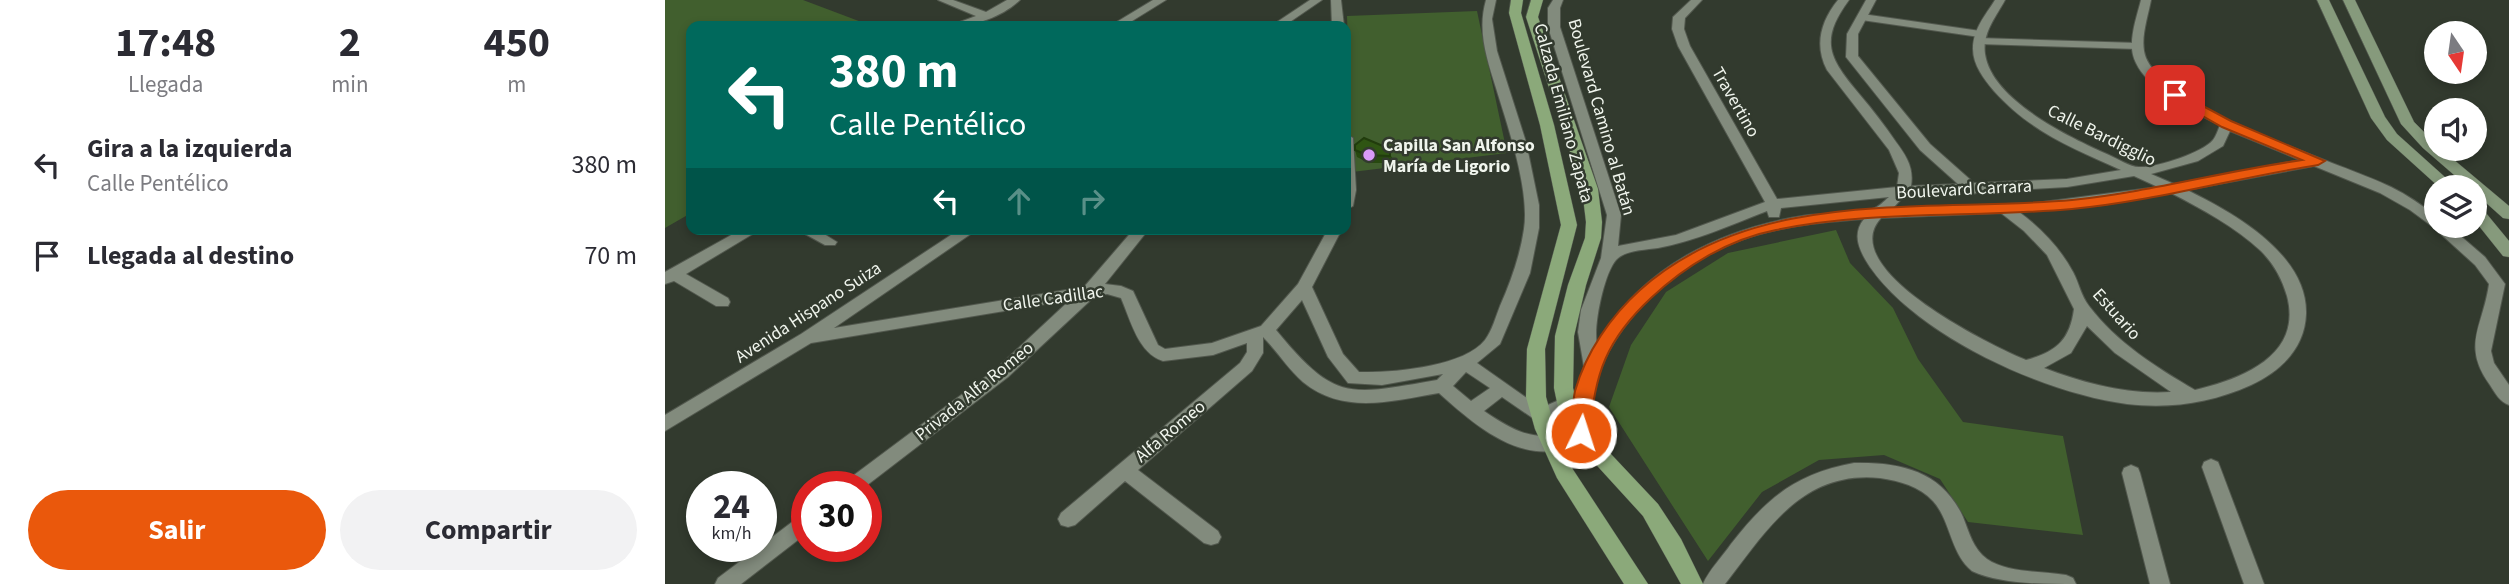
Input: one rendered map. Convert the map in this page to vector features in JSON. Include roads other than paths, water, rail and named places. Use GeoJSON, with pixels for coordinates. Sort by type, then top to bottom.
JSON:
{"type":"FeatureCollection","features":[{"type":"Feature","properties":{"kind":"main road","name":"Calzada Emiliano Zapata"},"geometry":{"type":"LineString","coordinates":[[1517,0],[1515,13],[1547,125],[1569,225],[1536,349],[1535,382],[1540,416],[1564,472],[1637,584]]}},
{"type":"Feature","properties":{"kind":"main road","name":"Calzada Emiliano Zapata"},"geometry":{"type":"LineString","coordinates":[[1537,0],[1532,18],[1590,190],[1594,214],[1593,238],[1562,337],[1568,405],[1581,433],[1636,491],[1665,530],[1692,584]]}},
{"type":"Feature","properties":{"kind":"main road"},"geometry":{"type":"LineString","coordinates":[[2349,0],[2408,124],[2428,145],[2509,214]]}},
{"type":"Feature","properties":{"kind":"main road"},"geometry":{"type":"LineString","coordinates":[[2326,6],[2357,16]]}},
{"type":"Feature","properties":{"kind":"main road"},"geometry":{"type":"LineString","coordinates":[[2326,6],[2378,118],[2392,137],[2435,175]]}},
{"type":"Feature","properties":{"kind":"main road"},"geometry":{"type":"LineString","coordinates":[[2487,226],[2509,253]]}},
{"type":"Feature","properties":{"kind":"street"},"geometry":{"type":"LineString","coordinates":[[943,0],[977,16]]}},
{"type":"Feature","properties":{"kind":"street"},"geometry":{"type":"LineString","coordinates":[[977,16],[1000,0]]}},
{"type":"Feature","properties":{"kind":"street"},"geometry":{"type":"LineString","coordinates":[[966,21],[1015,0]]}},
{"type":"Feature","properties":{"kind":"street"},"geometry":{"type":"LineString","coordinates":[[1125,21],[1161,0]]}},
{"type":"Feature","properties":{"kind":"street"},"geometry":{"type":"LineString","coordinates":[[1285,21],[1317,0]]}},
{"type":"Feature","properties":{"kind":"street"},"geometry":{"type":"LineString","coordinates":[[1336,0],[1338,21]]}},
{"type":"Feature","properties":{"kind":"street"},"geometry":{"type":"LineString","coordinates":[[1332,235],[1304,287],[1261,332],[1311,382],[1341,396],[1359,399],[1442,386],[1464,364],[1492,344],[1522,273],[1532,228],[1532,205],[1519,142],[1491,51],[1486,19],[1491,0]]}},
{"type":"Feature","properties":{"kind":"street","name":"Boulevard Camino al Batán"},"geometry":{"type":"LineString","coordinates":[[1558,0],[1554,8],[1554,27],[1614,215],[1609,258],[1589,310],[1586,332],[1593,367]]}},
{"type":"Feature","properties":{"kind":"street","name":"Travertino"},"geometry":{"type":"LineString","coordinates":[[1697,0],[1679,17],[1678,29],[1684,46],[1773,204],[1775,225]]}},
{"type":"Feature","properties":{"kind":"street"},"geometry":{"type":"LineString","coordinates":[[1844,0],[1835,10],[1827,27],[1825,54],[1831,67],[1897,153],[1906,172],[1902,191],[1876,214]]}},
{"type":"Feature","properties":{"kind":"street","name":"Estuario"},"geometry":{"type":"LineString","coordinates":[[1871,0],[1853,30],[1849,45],[1852,57],[1924,147],[1970,188],[2032,228],[2045,241],[2064,269],[2082,309],[2131,358],[2194,398]]}},
{"type":"Feature","properties":{"kind":"street"},"geometry":{"type":"LineString","coordinates":[[1980,38],[2000,0]]}},
{"type":"Feature","properties":{"kind":"street"},"geometry":{"type":"LineString","coordinates":[[2146,0],[2138,46],[2140,59],[2148,73],[2160,85],[2227,124],[2397,196],[2424,213]]}},
{"type":"Feature","properties":{"kind":"street","name":"Calle Bardigglio"},"geometry":{"type":"LineString","coordinates":[[1876,214],[1864,231],[1864,243],[1868,255],[1884,276],[1936,321],[1979,346],[2063,384],[2113,396],[2194,398],[2244,382],[2268,369],[2286,353],[2295,334],[2298,296],[2287,272],[2253,237],[2175,190],[2046,131],[1992,81],[1982,66],[1979,54],[1980,38]]}},
{"type":"Feature","properties":{"kind":"street","name":"Boulevard Carrara"},"geometry":{"type":"LineString","coordinates":[[1609,258],[1621,250],[1679,239],[1773,204],[1902,191],[2067,183],[2139,173],[2193,158],[2218,142],[2227,124]]}},
{"type":"Feature","properties":{"kind":"street","name":"Boulevard Carrara"},"geometry":{"type":"LineString","coordinates":[[1581,433],[1584,393],[1593,367],[1614,327],[1628,310],[1666,276],[1702,253],[1775,225],[1876,214],[2083,203],[2175,190],[2258,170],[2318,161]]}},
{"type":"Feature","properties":{"kind":"street"},"geometry":{"type":"LineString","coordinates":[[1613,230],[1645,246]]}},
{"type":"Feature","properties":{"kind":"street"},"geometry":{"type":"LineString","coordinates":[[670,276],[743,235]]}},
{"type":"Feature","properties":{"kind":"street"},"geometry":{"type":"LineString","coordinates":[[815,235],[830,242]]}},
{"type":"Feature","properties":{"kind":"street","name":"Avenida Hispano Suiza"},"geometry":{"type":"LineString","coordinates":[[665,424],[807,338],[962,235]]}},
{"type":"Feature","properties":{"kind":"street","name":"Privada Alfa Romeo"},"geometry":{"type":"LineString","coordinates":[[873,471],[1002,373],[1091,290],[1137,235]]}},
{"type":"Feature","properties":{"kind":"street"},"geometry":{"type":"LineString","coordinates":[[2454,238],[2480,261],[2497,284],[2481,343],[2482,355],[2488,369],[2509,398]]}},
{"type":"Feature","properties":{"kind":"street"},"geometry":{"type":"LineString","coordinates":[[670,276],[722,302]]}},
{"type":"Feature","properties":{"kind":"street"},"geometry":{"type":"LineString","coordinates":[[1304,287],[1336,357],[1354,378],[1383,379],[1464,364],[1540,416],[1568,405],[1584,393]]}},
{"type":"Feature","properties":{"kind":"street","name":"Calle Cadillac"},"geometry":{"type":"LineString","coordinates":[[807,338],[1091,290],[1121,291],[1127,295],[1146,341],[1152,349],[1163,355],[1213,349],[1261,332]]}},
{"type":"Feature","properties":{"kind":"street"},"geometry":{"type":"LineString","coordinates":[[2025,367],[2057,355],[2069,346],[2078,335],[2082,309]]}},
{"type":"Feature","properties":{"kind":"street","name":"Alfa Romeo"},"geometry":{"type":"LineString","coordinates":[[1067,519],[1246,367],[1255,354],[1261,332]]}},
{"type":"Feature","properties":{"kind":"street"},"geometry":{"type":"LineString","coordinates":[[1341,396],[1354,378]]}},
{"type":"Feature","properties":{"kind":"street"},"geometry":{"type":"LineString","coordinates":[[1442,386],[1492,424],[1526,441],[1551,444],[1581,433]]}},
{"type":"Feature","properties":{"kind":"street"},"geometry":{"type":"LineString","coordinates":[[1472,410],[1501,388]]}},
{"type":"Feature","properties":{"kind":"street"},"geometry":{"type":"LineString","coordinates":[[2211,467],[2254,584]]}},
{"type":"Feature","properties":{"kind":"street"},"geometry":{"type":"LineString","coordinates":[[1124,470],[1211,537]]}},
{"type":"Feature","properties":{"kind":"street"},"geometry":{"type":"LineString","coordinates":[[1713,584],[1776,505],[1794,491],[1815,481],[1842,474],[1893,471],[1934,490],[1946,502],[1970,555],[1978,564],[1990,571],[2066,584]]}},
{"type":"Feature","properties":{"kind":"street"},"geometry":{"type":"LineString","coordinates":[[2131,473],[2160,584]]}},
{"type":"Feature","properties":{"kind":"street"},"geometry":{"type":"LineString","coordinates":[[725,584],[791,534]]}},
{"type":"Feature","properties":{"kind":"lane"},"geometry":{"type":"LineString","coordinates":[[1862,17],[1980,38],[2138,46]]}},
{"type":"Feature","properties":{"kind":"place","name":"Capilla San Alfonso María de Ligorio"},"geometry":{"type":"Point","coordinates":[1369,155]}}]}
